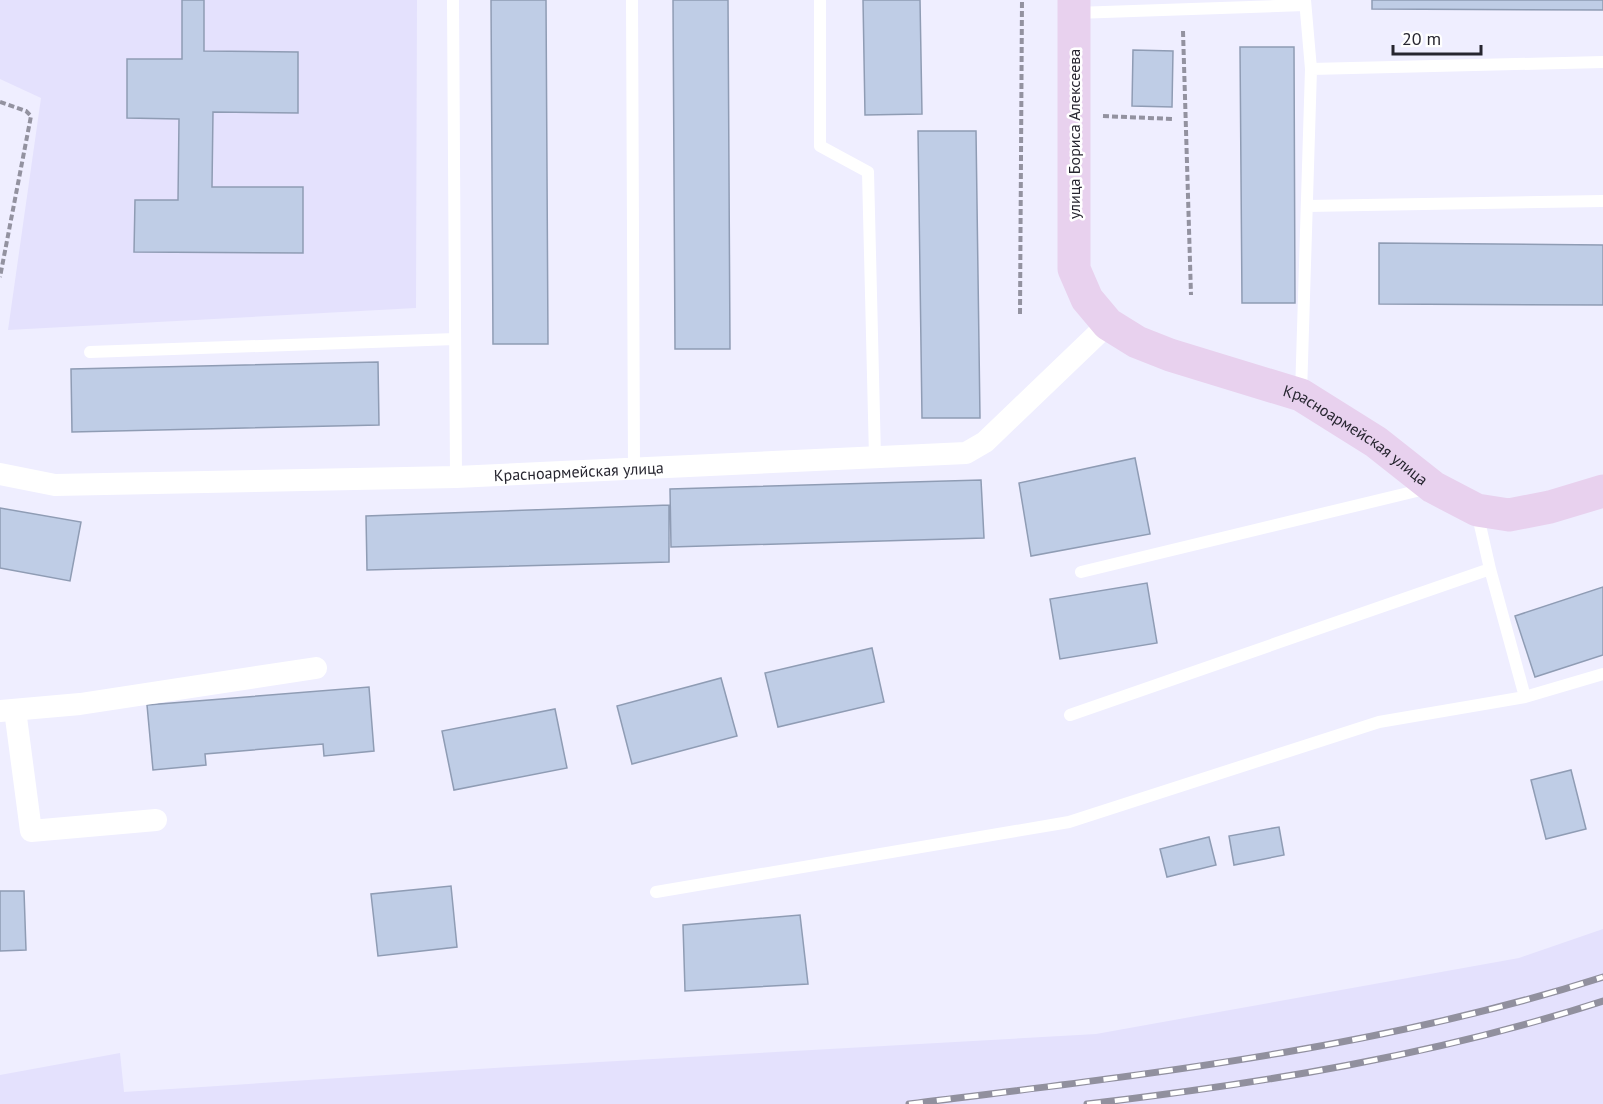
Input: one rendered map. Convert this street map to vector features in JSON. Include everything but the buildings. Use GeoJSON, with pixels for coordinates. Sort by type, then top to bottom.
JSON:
{"type":"FeatureCollection","features":[{"type":"Feature","properties":{"kind":"street","name":"улица Бориса Алексеева"},"geometry":{"type":"LineString","coordinates":[[1074,7],[1074,269]]}},
{"type":"Feature","properties":{"kind":"street","name":"Красноармейская улица"},"geometry":{"type":"LineString","coordinates":[[1074,269],[1088,299],[1108,324],[1137,342],[1170,355],[1301,395],[1376,442],[1433,487],[1477,510],[1509,515],[1550,507],[1603,491]]}},
{"type":"Feature","properties":{"kind":"street","name":"Красноармейская улица"},"geometry":{"type":"LineString","coordinates":[[0,474],[55,485],[456,477],[966,453],[985,442],[1108,324]]}},
{"type":"Feature","properties":{"kind":"street"},"geometry":{"type":"LineString","coordinates":[[156,820],[31,831],[8,710],[80,704],[316,668]]}},
{"type":"Feature","properties":{"kind":"lane"},"geometry":{"type":"LineString","coordinates":[[453,0],[456,477]]}},
{"type":"Feature","properties":{"kind":"lane"},"geometry":{"type":"LineString","coordinates":[[632,0],[634,468]]}},
{"type":"Feature","properties":{"kind":"lane"},"geometry":{"type":"LineString","coordinates":[[820,0],[820,146],[868,172],[875,457]]}},
{"type":"Feature","properties":{"kind":"lane"},"geometry":{"type":"LineString","coordinates":[[1074,7],[1182,11],[1305,2],[1311,69],[1301,395]]}},
{"type":"Feature","properties":{"kind":"lane"},"geometry":{"type":"LineString","coordinates":[[1311,69],[1603,62]]}},
{"type":"Feature","properties":{"kind":"lane"},"geometry":{"type":"LineString","coordinates":[[1307,206],[1603,201]]}},
{"type":"Feature","properties":{"kind":"lane"},"geometry":{"type":"LineString","coordinates":[[90,352],[455,339]]}},
{"type":"Feature","properties":{"kind":"lane"},"geometry":{"type":"LineString","coordinates":[[1081,572],[1433,487]]}},
{"type":"Feature","properties":{"kind":"lane"},"geometry":{"type":"LineString","coordinates":[[1477,510],[1490,569],[1525,697]]}},
{"type":"Feature","properties":{"kind":"lane"},"geometry":{"type":"LineString","coordinates":[[1070,715],[1490,569]]}},
{"type":"Feature","properties":{"kind":"lane"},"geometry":{"type":"LineString","coordinates":[[656,892],[1069,822],[1379,722],[1525,697],[1603,674]]}},
{"type":"Feature","properties":{"kind":"path"},"geometry":{"type":"LineString","coordinates":[[1020,314],[1022,0]]}},
{"type":"Feature","properties":{"kind":"path"},"geometry":{"type":"LineString","coordinates":[[1182,11],[1191,295]]}},
{"type":"Feature","properties":{"kind":"path"},"geometry":{"type":"LineString","coordinates":[[0,102],[26,111],[32,116],[0,277]]}},
{"type":"Feature","properties":{"kind":"path"},"geometry":{"type":"LineString","coordinates":[[1100,116],[1172,119]]}},
{"type":"Feature","properties":{"kind":"shaded area"},"geometry":{"type":"Polygon","coordinates":[[[0,0],[417,0],[416,308],[8,330],[41,98],[0,79],[0,0]]]}},
{"type":"Feature","properties":{"kind":"shaded area"},"geometry":{"type":"Polygon","coordinates":[[[1603,929],[1603,1104],[0,1104],[0,1075],[120,1053],[124,1092],[511,1067],[1096,1034],[1519,958],[1603,929]]]}},
{"type":"Feature","properties":{"kind":"railway"},"geometry":{"type":"LineString","coordinates":[[909,1104],[1259,1057],[1432,1023],[1518,1002],[1603,977]]}},
{"type":"Feature","properties":{"kind":"railway"},"geometry":{"type":"LineString","coordinates":[[1087,1104],[1217,1087],[1348,1065],[1477,1037],[1603,1001]]}}]}
